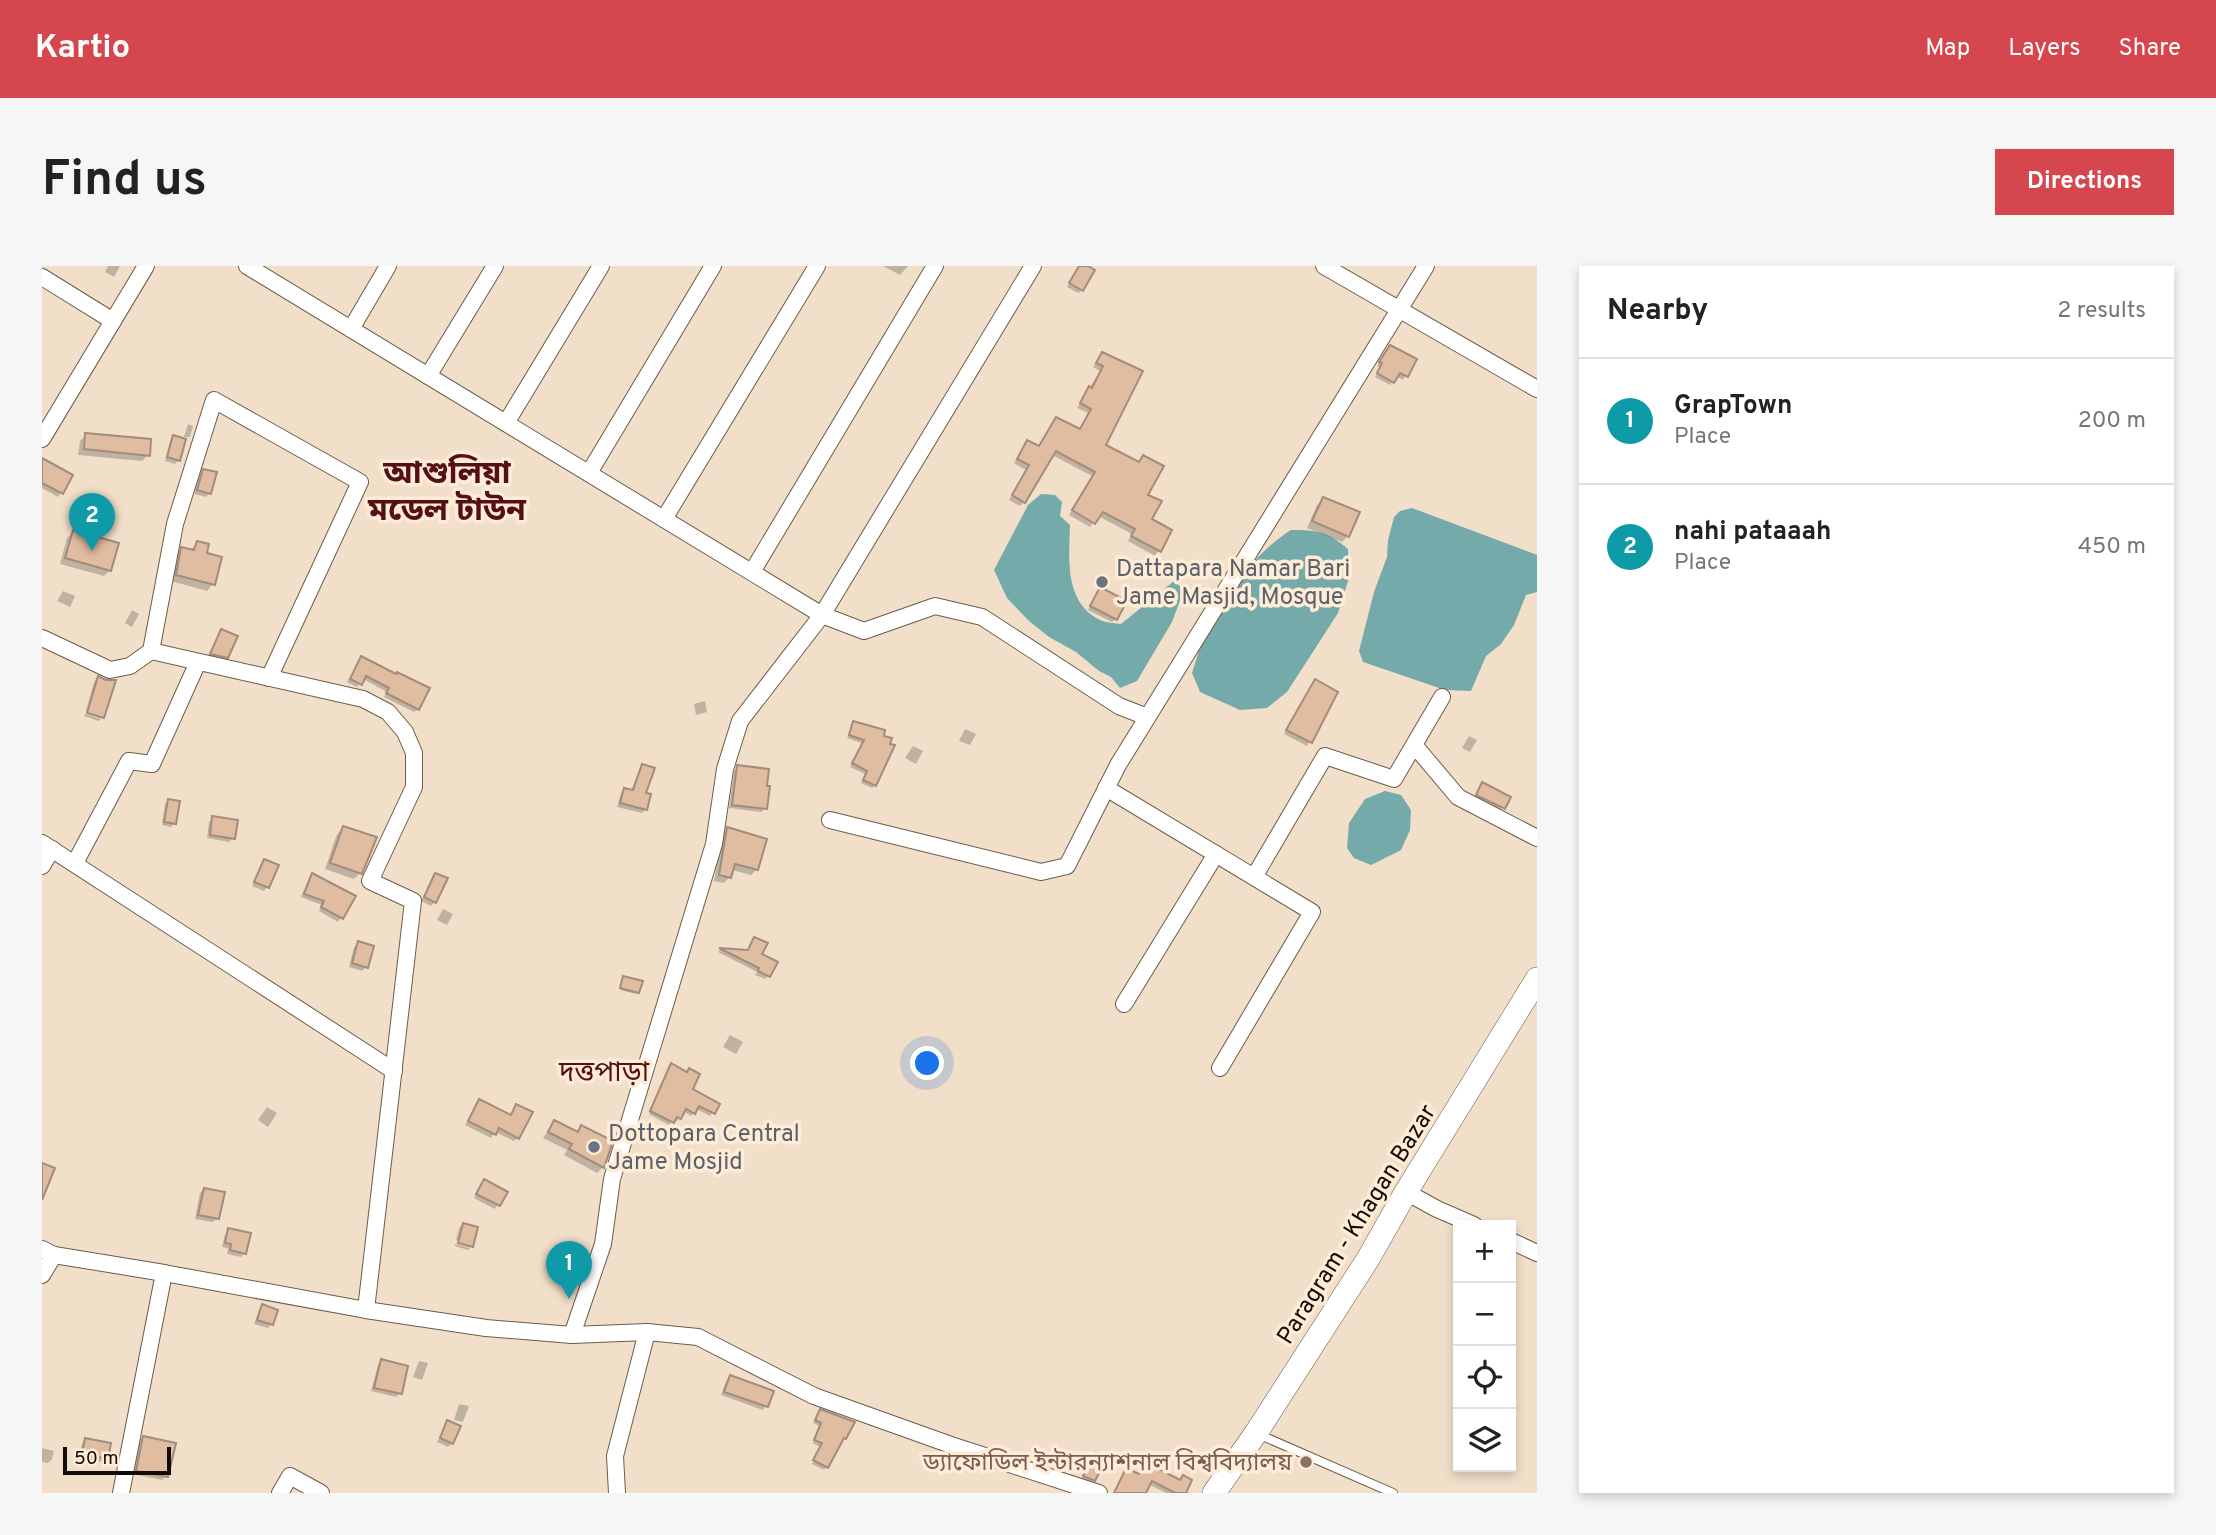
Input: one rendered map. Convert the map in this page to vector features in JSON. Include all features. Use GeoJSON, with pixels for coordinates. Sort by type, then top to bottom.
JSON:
{"type":"FeatureCollection","features":[{"type":"Feature","properties":{"kind":"street"},"geometry":{"type":"LineString","coordinates":[[42,439],[146,266]]}},
{"type":"Feature","properties":{"kind":"street"},"geometry":{"type":"LineString","coordinates":[[247,266],[270,272],[351,329],[822,615],[864,631],[935,606],[982,617],[1119,706],[1147,717]]}},
{"type":"Feature","properties":{"kind":"street"},"geometry":{"type":"LineString","coordinates":[[351,329],[388,266]]}},
{"type":"Feature","properties":{"kind":"street"},"geometry":{"type":"LineString","coordinates":[[428,376],[495,266]]}},
{"type":"Feature","properties":{"kind":"street"},"geometry":{"type":"LineString","coordinates":[[506,422],[601,266]]}},
{"type":"Feature","properties":{"kind":"street"},"geometry":{"type":"LineString","coordinates":[[589,473],[713,266]]}},
{"type":"Feature","properties":{"kind":"street"},"geometry":{"type":"LineString","coordinates":[[664,519],[817,266]]}},
{"type":"Feature","properties":{"kind":"street"},"geometry":{"type":"LineString","coordinates":[[752,572],[935,266]]}},
{"type":"Feature","properties":{"kind":"street"},"geometry":{"type":"LineString","coordinates":[[572,1335],[603,1244],[612,1179],[714,844],[725,769],[740,721],[822,615],[1033,266]]}},
{"type":"Feature","properties":{"kind":"street"},"geometry":{"type":"LineString","coordinates":[[1324,266],[1537,389]]}},
{"type":"Feature","properties":{"kind":"street"},"geometry":{"type":"LineString","coordinates":[[830,821],[1041,872],[1067,866],[1106,788],[1147,717],[1426,266]]}},
{"type":"Feature","properties":{"kind":"street"},"geometry":{"type":"LineString","coordinates":[[42,277],[113,320]]}},
{"type":"Feature","properties":{"kind":"street"},"geometry":{"type":"LineString","coordinates":[[42,638],[110,670],[130,666],[150,651],[175,524],[214,400],[360,482],[269,678]]}},
{"type":"Feature","properties":{"kind":"street"},"geometry":{"type":"LineString","coordinates":[[150,651],[363,699],[388,712],[405,732],[414,753],[414,787],[370,881],[413,901],[366,1310]]}},
{"type":"Feature","properties":{"kind":"street"},"geometry":{"type":"LineString","coordinates":[[75,863],[130,761],[152,764],[198,662]]}},
{"type":"Feature","properties":{"kind":"street"},"geometry":{"type":"LineString","coordinates":[[1254,877],[1325,756],[1394,779],[1442,697]]}},
{"type":"Feature","properties":{"kind":"street"},"geometry":{"type":"LineString","coordinates":[[1415,746],[1458,797],[1537,838]]}},
{"type":"Feature","properties":{"kind":"street"},"geometry":{"type":"LineString","coordinates":[[1106,788],[1312,912],[1220,1068]]}},
{"type":"Feature","properties":{"kind":"street"},"geometry":{"type":"LineString","coordinates":[[42,866],[47,846],[394,1071]]}},
{"type":"Feature","properties":{"kind":"street"},"geometry":{"type":"LineString","coordinates":[[1124,1004],[1216,854]]}},
{"type":"Feature","properties":{"kind":"street","name":"Paragram - Khagan Bazar"},"geometry":{"type":"LineString","coordinates":[[1214,1493],[1368,1259],[1537,979]]}},
{"type":"Feature","properties":{"kind":"street"},"geometry":{"type":"LineString","coordinates":[[1406,1192],[1462,1220]]}},
{"type":"Feature","properties":{"kind":"street"},"geometry":{"type":"LineString","coordinates":[[1516,1243],[1537,1253]]}},
{"type":"Feature","properties":{"kind":"street"},"geometry":{"type":"LineString","coordinates":[[42,1275],[48,1252],[366,1310],[486,1328],[572,1335],[647,1332],[698,1337],[814,1396],[951,1445],[1099,1493]]}},
{"type":"Feature","properties":{"kind":"street"},"geometry":{"type":"LineString","coordinates":[[121,1493],[164,1273]]}},
{"type":"Feature","properties":{"kind":"street"},"geometry":{"type":"LineString","coordinates":[[617,1493],[615,1456],[647,1332]]}},
{"type":"Feature","properties":{"kind":"street"},"geometry":{"type":"LineString","coordinates":[[280,1493],[290,1476],[321,1493]]}},
{"type":"Feature","properties":{"kind":"lane"},"geometry":{"type":"LineString","coordinates":[[1255,1433],[1393,1493]]}},
{"type":"Feature","properties":{"kind":"water"},"geometry":{"type":"Polygon","coordinates":[[[1041,494],[1055,495],[1062,502],[1060,516],[1070,525],[1070,565],[1074,591],[1088,612],[1100,620],[1121,624],[1174,581],[1184,590],[1172,622],[1137,681],[1120,688],[1111,677],[1049,637],[1007,598],[994,570],[1028,505],[1041,494]]]}},
{"type":"Feature","properties":{"kind":"water"},"geometry":{"type":"Polygon","coordinates":[[[1412,508],[1537,555],[1537,592],[1526,595],[1514,625],[1501,644],[1486,656],[1471,691],[1445,690],[1363,662],[1359,651],[1374,592],[1387,557],[1394,517],[1400,511],[1412,508]]]}},
{"type":"Feature","properties":{"kind":"water"},"geometry":{"type":"Polygon","coordinates":[[[1291,530],[1322,533],[1348,549],[1348,581],[1338,613],[1287,692],[1267,708],[1240,710],[1200,692],[1192,673],[1204,637],[1230,592],[1264,551],[1291,530]]]}},
{"type":"Feature","properties":{"kind":"water"},"geometry":{"type":"Polygon","coordinates":[[[1385,791],[1401,795],[1411,810],[1410,830],[1401,850],[1371,865],[1354,858],[1347,848],[1349,823],[1365,799],[1385,791]]]}},
{"type":"Feature","properties":{"kind":"building"},"geometry":{"type":"Polygon","coordinates":[[[1079,266],[1088,266],[1095,270],[1083,291],[1069,283],[1079,266]]]}},
{"type":"Feature","properties":{"kind":"building"},"geometry":{"type":"Polygon","coordinates":[[[1390,345],[1417,359],[1408,377],[1400,373],[1394,383],[1377,373],[1382,363],[1379,362],[1390,345]]]}},
{"type":"Feature","properties":{"kind":"building"},"geometry":{"type":"Polygon","coordinates":[[[1102,352],[1143,371],[1106,445],[1139,462],[1143,455],[1164,466],[1148,495],[1162,501],[1152,519],[1172,530],[1161,552],[1131,536],[1135,529],[1103,512],[1095,524],[1072,510],[1095,472],[1056,451],[1025,503],[1012,495],[1029,465],[1017,459],[1027,440],[1039,446],[1056,417],[1080,429],[1091,409],[1080,403],[1089,386],[1092,388],[1103,366],[1096,363],[1102,352]]]}},
{"type":"Feature","properties":{"kind":"building"},"geometry":{"type":"Polygon","coordinates":[[[85,433],[151,439],[150,456],[84,449],[85,433]]]}},
{"type":"Feature","properties":{"kind":"building"},"geometry":{"type":"Polygon","coordinates":[[[173,435],[186,439],[180,461],[167,457],[173,435]]]}},
{"type":"Feature","properties":{"kind":"building"},"geometry":{"type":"Polygon","coordinates":[[[42,458],[73,475],[63,494],[42,483],[42,458]]]}},
{"type":"Feature","properties":{"kind":"building"},"geometry":{"type":"Polygon","coordinates":[[[203,469],[217,472],[211,494],[197,490],[203,469]]]}},
{"type":"Feature","properties":{"kind":"building"},"geometry":{"type":"Polygon","coordinates":[[[1323,497],[1360,512],[1349,537],[1312,521],[1323,497]]]}},
{"type":"Feature","properties":{"kind":"building"},"geometry":{"type":"Polygon","coordinates":[[[73,530],[119,543],[111,571],[65,558],[73,530]]]}},
{"type":"Feature","properties":{"kind":"building"},"geometry":{"type":"Polygon","coordinates":[[[197,541],[209,544],[207,553],[222,557],[215,585],[176,575],[181,547],[194,550],[197,541]]]}},
{"type":"Feature","properties":{"kind":"building"},"geometry":{"type":"Polygon","coordinates":[[[1100,587],[1127,601],[1117,620],[1090,606],[1100,587]]]}},
{"type":"Feature","properties":{"kind":"building"},"geometry":{"type":"Polygon","coordinates":[[[221,629],[238,636],[228,658],[210,654],[221,629]]]}},
{"type":"Feature","properties":{"kind":"building"},"geometry":{"type":"Polygon","coordinates":[[[361,656],[430,688],[419,710],[386,693],[389,688],[366,676],[362,685],[350,679],[361,656]]]}},
{"type":"Feature","properties":{"kind":"building"},"geometry":{"type":"Polygon","coordinates":[[[98,676],[106,680],[116,680],[104,718],[87,713],[98,676]]]}},
{"type":"Feature","properties":{"kind":"building"},"geometry":{"type":"Polygon","coordinates":[[[1315,679],[1338,692],[1312,743],[1286,730],[1315,679]]]}},
{"type":"Feature","properties":{"kind":"building"},"geometry":{"type":"Polygon","coordinates":[[[853,721],[885,730],[884,736],[892,738],[890,744],[895,745],[876,786],[863,780],[867,771],[852,763],[864,740],[849,735],[853,721]]]}},
{"type":"Feature","properties":{"kind":"building"},"geometry":{"type":"Polygon","coordinates":[[[642,764],[655,768],[646,793],[651,794],[647,810],[620,803],[624,788],[633,790],[642,764]]]}},
{"type":"Feature","properties":{"kind":"building"},"geometry":{"type":"Polygon","coordinates":[[[737,765],[769,769],[767,809],[732,805],[737,765]]]}},
{"type":"Feature","properties":{"kind":"building"},"geometry":{"type":"Polygon","coordinates":[[[1482,782],[1511,797],[1505,809],[1476,795],[1482,782]]]}},
{"type":"Feature","properties":{"kind":"building"},"geometry":{"type":"Polygon","coordinates":[[[168,799],[180,801],[176,824],[164,822],[168,799]]]}},
{"type":"Feature","properties":{"kind":"building"},"geometry":{"type":"Polygon","coordinates":[[[212,816],[238,820],[235,839],[210,835],[212,816]]]}},
{"type":"Feature","properties":{"kind":"building"},"geometry":{"type":"Polygon","coordinates":[[[343,826],[377,837],[362,874],[330,863],[343,826]]]}},
{"type":"Feature","properties":{"kind":"building"},"geometry":{"type":"Polygon","coordinates":[[[727,827],[767,839],[758,870],[735,864],[731,878],[719,875],[727,827]]]}},
{"type":"Feature","properties":{"kind":"building"},"geometry":{"type":"Polygon","coordinates":[[[264,859],[279,865],[269,888],[254,882],[264,859]]]}},
{"type":"Feature","properties":{"kind":"building"},"geometry":{"type":"Polygon","coordinates":[[[312,873],[356,896],[343,919],[321,907],[324,901],[304,894],[312,873]]]}},
{"type":"Feature","properties":{"kind":"building"},"geometry":{"type":"Polygon","coordinates":[[[435,873],[448,878],[436,903],[424,897],[435,873]]]}},
{"type":"Feature","properties":{"kind":"building"},"geometry":{"type":"Polygon","coordinates":[[[754,937],[768,943],[762,954],[778,962],[770,977],[758,971],[759,968],[719,948],[748,950],[754,937]]]}},
{"type":"Feature","properties":{"kind":"building"},"geometry":{"type":"Polygon","coordinates":[[[358,941],[374,946],[368,968],[352,963],[358,941]]]}},
{"type":"Feature","properties":{"kind":"building"},"geometry":{"type":"Polygon","coordinates":[[[623,976],[643,981],[639,993],[620,988],[623,976]]]}},
{"type":"Feature","properties":{"kind":"building"},"geometry":{"type":"Polygon","coordinates":[[[671,1063],[687,1072],[689,1068],[700,1074],[693,1089],[720,1104],[715,1114],[699,1106],[695,1114],[686,1109],[681,1119],[677,1117],[674,1123],[650,1111],[671,1063]]]}},
{"type":"Feature","properties":{"kind":"building"},"geometry":{"type":"Polygon","coordinates":[[[479,1099],[511,1115],[516,1104],[533,1112],[519,1139],[499,1128],[496,1135],[468,1121],[479,1099]]]}},
{"type":"Feature","properties":{"kind":"building","name":"Dottopara Central Jame Mosjid"},"geometry":{"type":"Polygon","coordinates":[[[554,1120],[578,1132],[581,1125],[613,1141],[604,1168],[569,1149],[572,1144],[548,1132],[554,1120]]]}},
{"type":"Feature","properties":{"kind":"building"},"geometry":{"type":"Polygon","coordinates":[[[42,1163],[55,1168],[42,1200],[42,1163]]]}},
{"type":"Feature","properties":{"kind":"building"},"geometry":{"type":"Polygon","coordinates":[[[484,1179],[508,1192],[500,1206],[476,1194],[484,1179]]]}},
{"type":"Feature","properties":{"kind":"building"},"geometry":{"type":"Polygon","coordinates":[[[204,1188],[225,1192],[219,1219],[198,1215],[204,1188]]]}},
{"type":"Feature","properties":{"kind":"building"},"geometry":{"type":"Polygon","coordinates":[[[463,1223],[478,1227],[473,1247],[458,1243],[463,1223]]]}},
{"type":"Feature","properties":{"kind":"building"},"geometry":{"type":"Polygon","coordinates":[[[228,1228],[251,1233],[246,1254],[230,1250],[231,1244],[225,1243],[228,1228]]]}},
{"type":"Feature","properties":{"kind":"building"},"geometry":{"type":"Polygon","coordinates":[[[262,1304],[278,1310],[273,1325],[257,1320],[262,1304]]]}},
{"type":"Feature","properties":{"kind":"building"},"geometry":{"type":"Polygon","coordinates":[[[381,1359],[408,1366],[402,1394],[374,1388],[381,1359]]]}},
{"type":"Feature","properties":{"kind":"building"},"geometry":{"type":"Polygon","coordinates":[[[730,1375],[774,1391],[768,1407],[724,1392],[730,1375]]]}},
{"type":"Feature","properties":{"kind":"building"},"geometry":{"type":"Polygon","coordinates":[[[820,1409],[855,1422],[828,1468],[813,1460],[822,1443],[814,1440],[821,1423],[815,1420],[820,1409]]]}},
{"type":"Feature","properties":{"kind":"building"},"geometry":{"type":"Polygon","coordinates":[[[447,1420],[461,1426],[453,1444],[440,1438],[447,1420]]]}},
{"type":"Feature","properties":{"kind":"building"},"geometry":{"type":"Polygon","coordinates":[[[143,1436],[176,1443],[168,1477],[136,1471],[143,1436]]]}},
{"type":"Feature","properties":{"kind":"building"},"geometry":{"type":"Polygon","coordinates":[[[85,1438],[111,1443],[108,1459],[82,1454],[85,1438]]]}},
{"type":"Feature","properties":{"kind":"building"},"geometry":{"type":"Polygon","coordinates":[[[1096,1452],[1106,1459],[1095,1481],[1083,1476],[1096,1452]]]}},
{"type":"Feature","properties":{"kind":"building"},"geometry":{"type":"Polygon","coordinates":[[[1145,1462],[1180,1480],[1183,1475],[1192,1480],[1186,1493],[1175,1493],[1152,1481],[1146,1493],[1114,1493],[1126,1468],[1139,1474],[1145,1462]]]}},
{"type":"Feature","properties":{"kind":"place","name":"nahi pataaah"},"geometry":{"type":"Point","coordinates":[92,551]}},
{"type":"Feature","properties":{"kind":"place","name":"Dattapara Namar Bari Jame Masjid, Mosque"},"geometry":{"type":"Point","coordinates":[1102,582]}},
{"type":"Feature","properties":{"kind":"place","name":"Dottopara Central Jame Mosjid"},"geometry":{"type":"Point","coordinates":[594,1147]}},
{"type":"Feature","properties":{"kind":"place","name":"GrapTown"},"geometry":{"type":"Point","coordinates":[569,1299]}},
{"type":"Feature","properties":{"kind":"place","name":"ড্যাফোডিল ইন্টারন্যাশনাল বিশ্ববিদ্যালয়"},"geometry":{"type":"Point","coordinates":[1306,1462]}},
{"type":"Feature","properties":{"kind":"district","name":"আশুলিয়া মডেল টাউন"},"geometry":{"type":"Point","coordinates":[447,490]}},
{"type":"Feature","properties":{"kind":"district","name":"দত্তপাড়া"},"geometry":{"type":"Point","coordinates":[604,1071]}}]}
